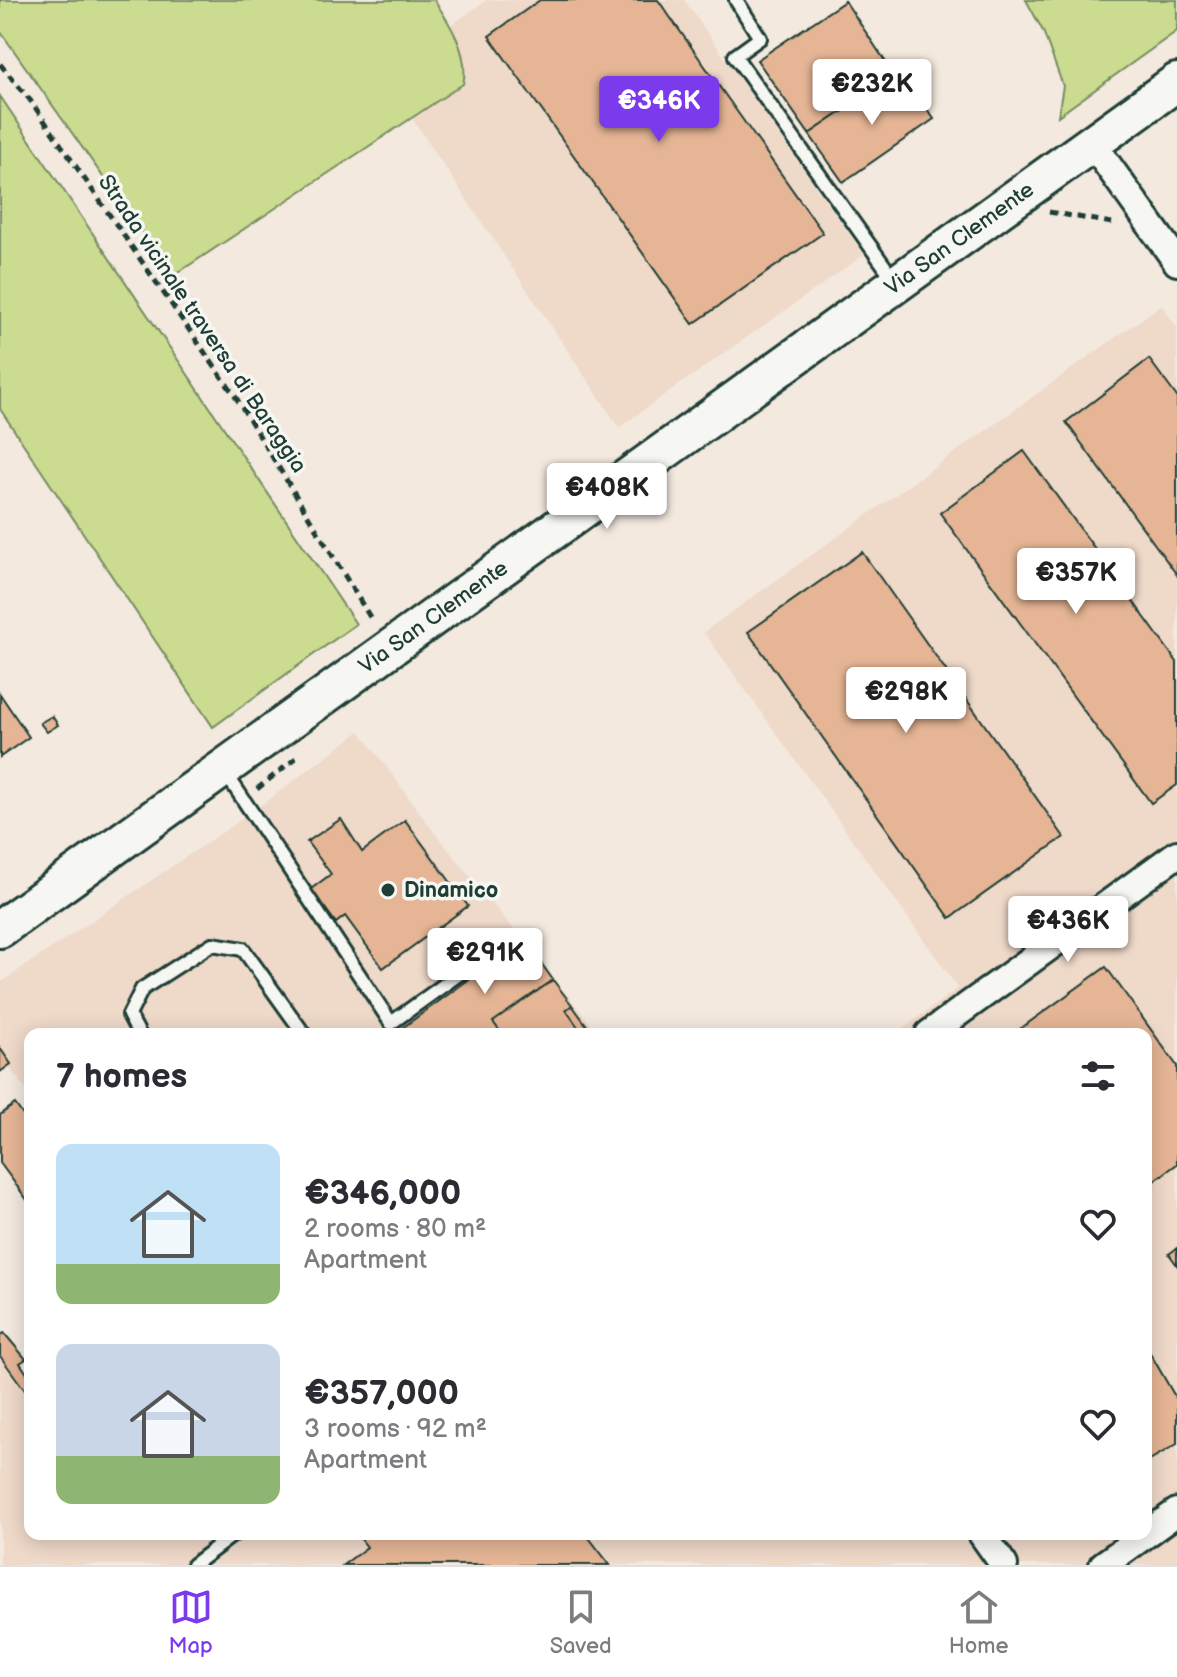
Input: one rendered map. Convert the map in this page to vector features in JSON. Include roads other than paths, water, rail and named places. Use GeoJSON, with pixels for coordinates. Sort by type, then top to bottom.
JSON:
{"type":"FeatureCollection","features":[{"type":"Feature","properties":{"kind":"main road","name":"Via San Clemente"},"geometry":{"type":"LineString","coordinates":[[2,922],[391,651],[1177,82]]}},
{"type":"Feature","properties":{"kind":"street"},"geometry":{"type":"LineString","coordinates":[[1092,143],[1177,262]]}},
{"type":"Feature","properties":{"kind":"street"},"geometry":{"type":"LineString","coordinates":[[937,1028],[1177,854]]}},
{"type":"Feature","properties":{"kind":"street"},"geometry":{"type":"LineString","coordinates":[[1152,1530],[1177,1512]]}},
{"type":"Feature","properties":{"kind":"street"},"geometry":{"type":"LineString","coordinates":[[986,1540],[1004,1565]]}},
{"type":"Feature","properties":{"kind":"street"},"geometry":{"type":"LineString","coordinates":[[1103,1565],[1138,1540]]}},
{"type":"Feature","properties":{"kind":"lane"},"geometry":{"type":"LineString","coordinates":[[736,0],[760,38],[735,56],[898,284]]}},
{"type":"Feature","properties":{"kind":"lane"},"geometry":{"type":"LineString","coordinates":[[223,769],[391,1023],[491,951]]}},
{"type":"Feature","properties":{"kind":"lane"},"geometry":{"type":"LineString","coordinates":[[136,1028],[129,1015],[142,989],[212,944],[243,949],[300,1028]]}},
{"type":"Feature","properties":{"kind":"lane"},"geometry":{"type":"LineString","coordinates":[[193,1565],[226,1540]]}},
{"type":"Feature","properties":{"kind":"place","name":"Dinamico"},"geometry":{"type":"Point","coordinates":[388,890]}}]}
